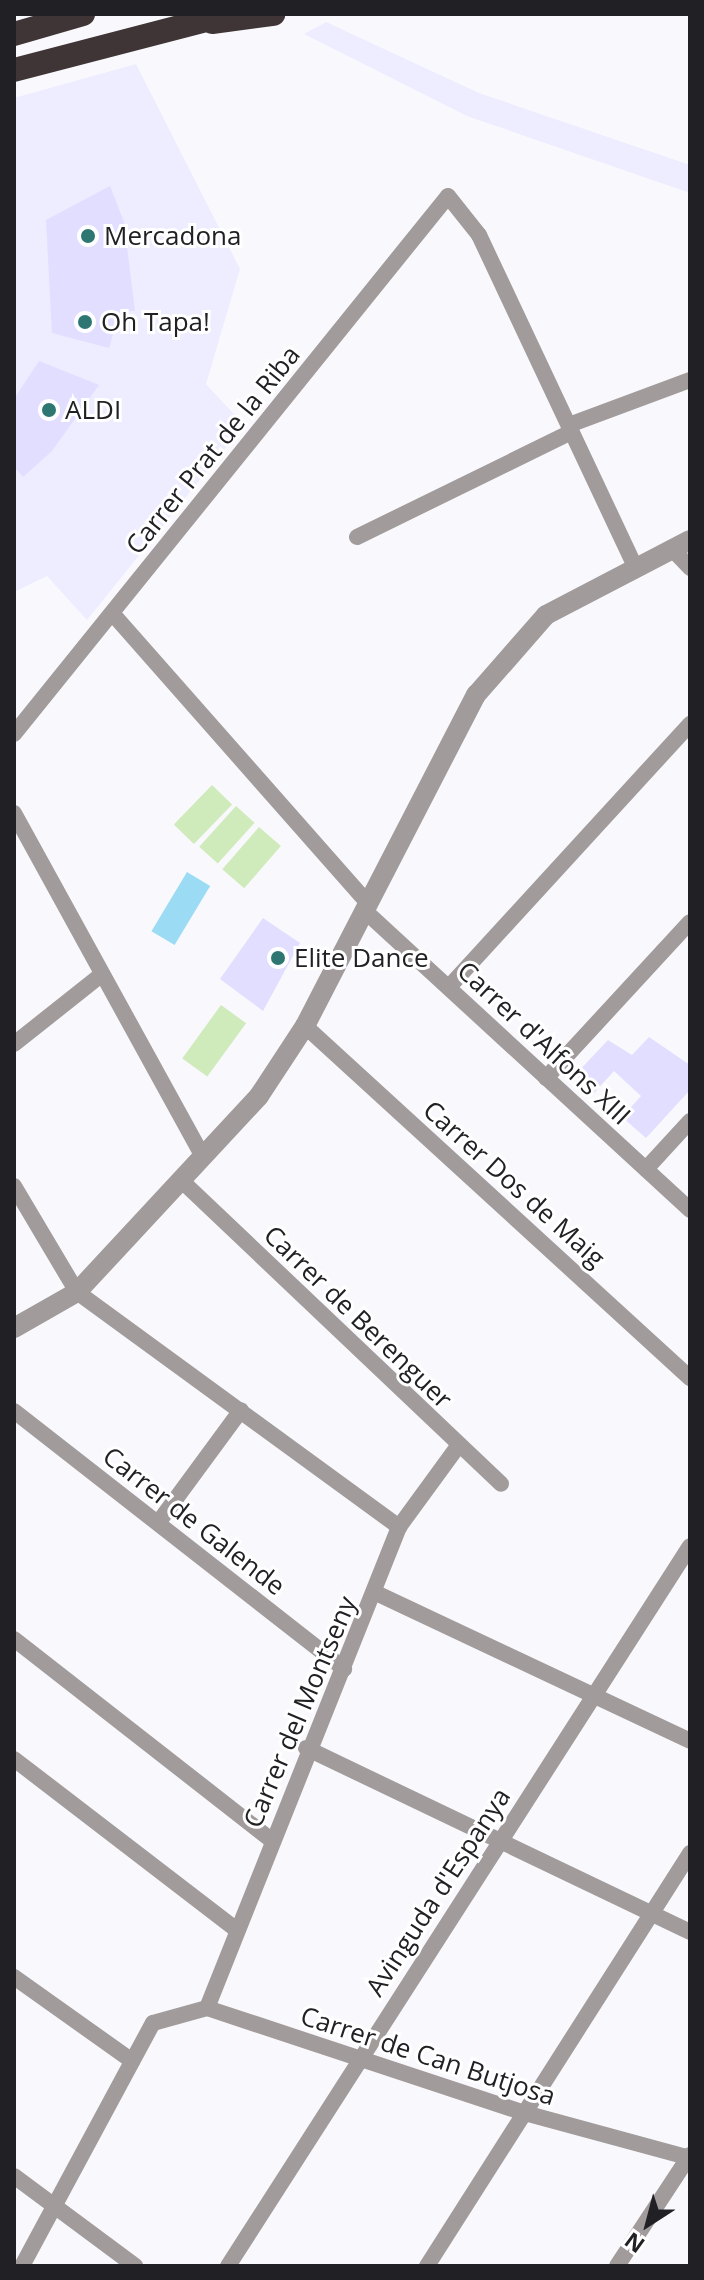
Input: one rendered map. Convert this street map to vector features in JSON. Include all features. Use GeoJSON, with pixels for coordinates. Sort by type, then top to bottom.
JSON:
{"type":"FeatureCollection","features":[{"type":"Feature","properties":{"kind":"highway"},"geometry":{"type":"LineString","coordinates":[[14,70],[229,14]]}},
{"type":"Feature","properties":{"kind":"highway"},"geometry":{"type":"LineString","coordinates":[[198,23],[273,14]]}},
{"type":"Feature","properties":{"kind":"highway"},"geometry":{"type":"LineString","coordinates":[[14,34],[68,15]]}},
{"type":"Feature","properties":{"kind":"street","name":"Carrer Prat de la Riba"},"geometry":{"type":"LineString","coordinates":[[14,734],[448,196],[479,235],[570,428]]}},
{"type":"Feature","properties":{"kind":"street"},"geometry":{"type":"LineString","coordinates":[[357,537],[570,428],[690,380]]}},
{"type":"Feature","properties":{"kind":"street"},"geometry":{"type":"LineString","coordinates":[[570,428],[634,564]]}},
{"type":"Feature","properties":{"kind":"street"},"geometry":{"type":"LineString","coordinates":[[14,1328],[77,1292],[184,1183],[203,1157],[259,1096],[305,1026],[476,695],[546,615],[634,564],[690,540]]}},
{"type":"Feature","properties":{"kind":"street"},"geometry":{"type":"LineString","coordinates":[[671,548],[690,568]]}},
{"type":"Feature","properties":{"kind":"street","name":"Carrer d'Alfons XIII"},"geometry":{"type":"LineString","coordinates":[[112,613],[367,908],[690,1210]]}},
{"type":"Feature","properties":{"kind":"street"},"geometry":{"type":"LineString","coordinates":[[449,987],[690,724]]}},
{"type":"Feature","properties":{"kind":"street"},"geometry":{"type":"LineString","coordinates":[[14,813],[203,1157]]}},
{"type":"Feature","properties":{"kind":"street"},"geometry":{"type":"LineString","coordinates":[[546,1078],[690,922]]}},
{"type":"Feature","properties":{"kind":"street"},"geometry":{"type":"LineString","coordinates":[[14,1044],[101,975]]}},
{"type":"Feature","properties":{"kind":"street","name":"Carrer Dos de Maig"},"geometry":{"type":"LineString","coordinates":[[305,1026],[690,1378]]}},
{"type":"Feature","properties":{"kind":"street"},"geometry":{"type":"LineString","coordinates":[[646,1169],[690,1121]]}},
{"type":"Feature","properties":{"kind":"street","name":"Carrer de Berenguer"},"geometry":{"type":"LineString","coordinates":[[184,1183],[501,1484]]}},
{"type":"Feature","properties":{"kind":"street"},"geometry":{"type":"LineString","coordinates":[[14,1186],[77,1292],[399,1527]]}},
{"type":"Feature","properties":{"kind":"street"},"geometry":{"type":"LineString","coordinates":[[158,1523],[241,1410]]}},
{"type":"Feature","properties":{"kind":"street","name":"Carrer de Galende"},"geometry":{"type":"LineString","coordinates":[[14,1411],[344,1669]]}},
{"type":"Feature","properties":{"kind":"street","name":"Carrer del Montseny"},"geometry":{"type":"LineString","coordinates":[[207,2008],[306,1748],[376,1593],[399,1527],[458,1446]]}},
{"type":"Feature","properties":{"kind":"street","name":"Avinguda d'Espanya"},"geometry":{"type":"LineString","coordinates":[[228,2266],[690,1546]]}},
{"type":"Feature","properties":{"kind":"street"},"geometry":{"type":"LineString","coordinates":[[376,1593],[593,1698],[690,1741]]}},
{"type":"Feature","properties":{"kind":"street"},"geometry":{"type":"LineString","coordinates":[[14,1639],[271,1840]]}},
{"type":"Feature","properties":{"kind":"street"},"geometry":{"type":"LineString","coordinates":[[306,1748],[690,1932]]}},
{"type":"Feature","properties":{"kind":"street"},"geometry":{"type":"LineString","coordinates":[[14,1759],[237,1930]]}},
{"type":"Feature","properties":{"kind":"street"},"geometry":{"type":"LineString","coordinates":[[427,2266],[521,2112],[690,1853]]}},
{"type":"Feature","properties":{"kind":"street"},"geometry":{"type":"LineString","coordinates":[[14,1977],[132,2061]]}},
{"type":"Feature","properties":{"kind":"street"},"geometry":{"type":"LineString","coordinates":[[22,2266],[153,2023],[207,2008]]}},
{"type":"Feature","properties":{"kind":"street","name":"Carrer de Can Butjosa"},"geometry":{"type":"LineString","coordinates":[[207,2008],[357,2061],[521,2112],[690,2157]]}},
{"type":"Feature","properties":{"kind":"street"},"geometry":{"type":"LineString","coordinates":[[617,2266],[690,2157]]}},
{"type":"Feature","properties":{"kind":"street"},"geometry":{"type":"LineString","coordinates":[[14,2176],[135,2266]]}},
{"type":"Feature","properties":{"kind":"shaded area"},"geometry":{"type":"Polygon","coordinates":[[[326,22],[479,93],[690,165],[690,193],[467,116],[304,34],[326,22]]]}},
{"type":"Feature","properties":{"kind":"shaded area"},"geometry":{"type":"Polygon","coordinates":[[[136,64],[240,269],[206,384],[244,425],[87,620],[47,576],[14,592],[14,98],[136,64]]]}},
{"type":"Feature","properties":{"kind":"green space"},"geometry":{"type":"Polygon","coordinates":[[[212,785],[232,804],[194,844],[174,825],[212,785]]]}},
{"type":"Feature","properties":{"kind":"green space"},"geometry":{"type":"Polygon","coordinates":[[[236,806],[255,823],[218,864],[199,847],[236,806]]]}},
{"type":"Feature","properties":{"kind":"green space"},"geometry":{"type":"Polygon","coordinates":[[[259,827],[281,846],[244,888],[222,869],[259,827]]]}},
{"type":"Feature","properties":{"kind":"green space"},"geometry":{"type":"Polygon","coordinates":[[[221,1005],[246,1023],[207,1077],[182,1058],[221,1005]]]}},
{"type":"Feature","properties":{"kind":"water"},"geometry":{"type":"Polygon","coordinates":[[[187,872],[210,886],[175,945],[151,931],[187,872]]]}},
{"type":"Feature","properties":{"kind":"building","name":"Mercadona"},"geometry":{"type":"Polygon","coordinates":[[[110,186],[124,222],[135,311],[120,310],[109,348],[52,333],[46,220],[110,186]]]}},
{"type":"Feature","properties":{"kind":"building","name":"ALDI"},"geometry":{"type":"Polygon","coordinates":[[[39,361],[99,385],[52,451],[23,477],[14,467],[14,399],[39,361]]]}},
{"type":"Feature","properties":{"kind":"building"},"geometry":{"type":"Polygon","coordinates":[[[263,918],[300,943],[263,1011],[220,979],[263,918]]]}},
{"type":"Feature","properties":{"kind":"building"},"geometry":{"type":"Polygon","coordinates":[[[649,1037],[690,1065],[690,1090],[646,1138],[622,1117],[641,1096],[614,1071],[594,1093],[575,1075],[608,1040],[632,1055],[649,1037]]]}},
{"type":"Feature","properties":{"kind":"place","name":"Mercadona"},"geometry":{"type":"Point","coordinates":[88,236]}},
{"type":"Feature","properties":{"kind":"place","name":"Oh Tapa!"},"geometry":{"type":"Point","coordinates":[85,322]}},
{"type":"Feature","properties":{"kind":"place","name":"ALDI"},"geometry":{"type":"Point","coordinates":[49,410]}},
{"type":"Feature","properties":{"kind":"place","name":"Elite Dance"},"geometry":{"type":"Point","coordinates":[278,958]}}]}
